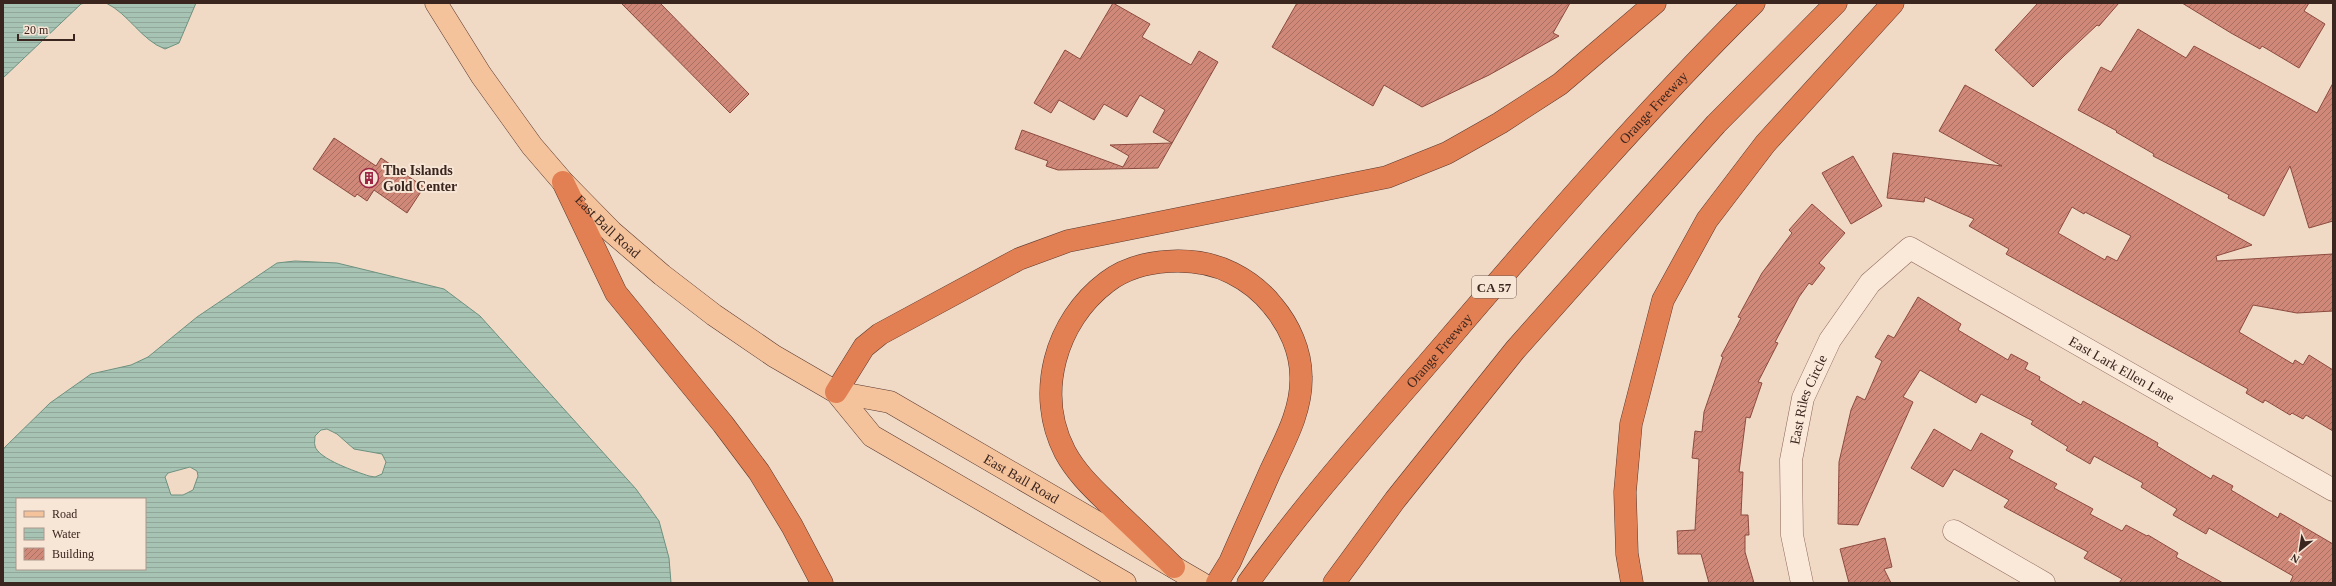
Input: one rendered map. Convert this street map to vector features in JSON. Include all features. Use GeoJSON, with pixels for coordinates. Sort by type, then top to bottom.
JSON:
{"type":"FeatureCollection","features":[{"type":"Feature","properties":{"kind":"highway"},"geometry":{"type":"LineString","coordinates":[[836,392],[864,347],[880,334],[1019,259],[1068,241],[1387,177],[1447,153],[1500,123],[1560,84],[1655,3]]}},
{"type":"Feature","properties":{"kind":"highway","name":"Orange Freeway"},"geometry":{"type":"LineString","coordinates":[[1248,583],[1286,529],[1544,228],[1696,60],[1754,3]]}},
{"type":"Feature","properties":{"kind":"highway"},"geometry":{"type":"LineString","coordinates":[[1334,583],[1395,500],[1520,344],[1716,124],[1836,3]]}},
{"type":"Feature","properties":{"kind":"highway"},"geometry":{"type":"LineString","coordinates":[[1632,583],[1627,554],[1625,492],[1631,424],[1663,300],[1707,220],[1761,150],[1893,3]]}},
{"type":"Feature","properties":{"kind":"highway"},"geometry":{"type":"LineString","coordinates":[[563,182],[616,293],[723,424],[758,472],[792,526],[822,583]]}},
{"type":"Feature","properties":{"kind":"highway"},"geometry":{"type":"LineString","coordinates":[[1174,567],[1078,474],[1055,429],[1051,406],[1051,382],[1054,362],[1062,338],[1081,306],[1108,281],[1132,269],[1159,262],[1182,261],[1209,265],[1231,272],[1249,282],[1267,298],[1280,314],[1291,334],[1298,355],[1301,376],[1300,399],[1293,424],[1230,562],[1217,583]]}},
{"type":"Feature","properties":{"kind":"highway"},"geometry":{"type":"LineString","coordinates":[[1346,583],[1395,500]]}},
{"type":"Feature","properties":{"kind":"main road","name":"East Ball Road"},"geometry":{"type":"LineString","coordinates":[[436,3],[501,103],[532,146],[563,182],[612,232],[662,275],[714,315],[774,356],[836,392],[890,402],[1201,583]]}},
{"type":"Feature","properties":{"kind":"main road","name":"East Ball Road"},"geometry":{"type":"LineString","coordinates":[[836,392],[872,436],[1125,583]]}},
{"type":"Feature","properties":{"kind":"street","name":"East Lark Ellen Lane"},"geometry":{"type":"LineString","coordinates":[[1910,248],[2333,490]]}},
{"type":"Feature","properties":{"kind":"street","name":"East Riles Circle"},"geometry":{"type":"LineString","coordinates":[[1802,583],[1792,535],[1791,460],[1803,398],[1830,340],[1870,283],[1910,248]]}},
{"type":"Feature","properties":{"kind":"street"},"geometry":{"type":"LineString","coordinates":[[1954,531],[2044,583]]}},
{"type":"Feature","properties":{"kind":"water"},"geometry":{"type":"Polygon","coordinates":[[[3,3],[85,3],[81,4],[3,78],[3,3]]]}},
{"type":"Feature","properties":{"kind":"water"},"geometry":{"type":"Polygon","coordinates":[[[106,3],[196,3],[179,43],[165,49],[149,40],[122,14],[106,3]]]}},
{"type":"Feature","properties":{"kind":"water"},"geometry":{"type":"Polygon","coordinates":[[[295,261],[337,263],[444,289],[480,316],[636,489],[659,521],[669,558],[671,583],[3,583],[3,450],[5,447],[50,403],[91,374],[131,365],[148,357],[197,317],[277,263],[295,261]],[[327,429],[321,430],[315,436],[315,446],[323,456],[369,476],[375,477],[382,474],[386,462],[382,454],[354,449],[337,434],[327,429]],[[190,467],[168,473],[165,477],[171,495],[183,495],[193,490],[198,476],[197,471],[190,467]]]}},
{"type":"Feature","properties":{"kind":"building"},"geometry":{"type":"Polygon","coordinates":[[[621,3],[660,3],[749,94],[730,113],[621,3]]]}},
{"type":"Feature","properties":{"kind":"building"},"geometry":{"type":"Polygon","coordinates":[[[1113,3],[1150,24],[1142,37],[1191,65],[1199,51],[1218,62],[1158,168],[1058,170],[1046,166],[1048,161],[1015,149],[1022,130],[1123,167],[1129,156],[1110,145],[1172,143],[1153,132],[1165,110],[1140,95],[1127,117],[1104,104],[1094,120],[1059,100],[1051,113],[1034,103],[1065,50],[1080,59],[1113,3]]]}},
{"type":"Feature","properties":{"kind":"building"},"geometry":{"type":"Polygon","coordinates":[[[1297,3],[1570,3],[1553,33],[1559,36],[1489,75],[1422,107],[1384,85],[1373,106],[1272,47],[1297,3]]]}},
{"type":"Feature","properties":{"kind":"building"},"geometry":{"type":"Polygon","coordinates":[[[2038,3],[2119,3],[2099,26],[2097,25],[2033,87],[1995,50],[2038,3]]]}},
{"type":"Feature","properties":{"kind":"building"},"geometry":{"type":"Polygon","coordinates":[[[2182,3],[2309,3],[2304,11],[2325,24],[2299,68],[2262,46],[2260,49],[2231,33],[2182,3]]]}},
{"type":"Feature","properties":{"kind":"building"},"geometry":{"type":"Polygon","coordinates":[[[2138,29],[2186,58],[2194,46],[2317,113],[2333,83],[2333,221],[2309,228],[2290,166],[2264,216],[2228,198],[2229,195],[2153,156],[2154,154],[2116,132],[2117,131],[2078,110],[2101,67],[2111,72],[2138,29]]]}},
{"type":"Feature","properties":{"kind":"building"},"geometry":{"type":"Polygon","coordinates":[[[1965,85],[2252,245],[2216,256],[2217,261],[2333,254],[2333,311],[2297,313],[2253,305],[2239,332],[2293,364],[2295,360],[2303,365],[2309,355],[2333,370],[2333,431],[2306,415],[2303,419],[2292,413],[2290,415],[2265,400],[2263,403],[2246,393],[2248,389],[2006,254],[2009,249],[1969,226],[1974,219],[1925,197],[1924,202],[1887,198],[1893,153],[2002,166],[1939,131],[1965,85]],[[2072,207],[2058,233],[2105,260],[2107,256],[2117,261],[2131,236],[2085,212],[2084,214],[2072,207]]]}},
{"type":"Feature","properties":{"kind":"building","name":"The Islands Gold Center"},"geometry":{"type":"Polygon","coordinates":[[[334,138],[376,166],[381,158],[424,187],[407,213],[374,190],[367,201],[357,194],[355,197],[313,169],[334,138]]]}},
{"type":"Feature","properties":{"kind":"building"},"geometry":{"type":"Polygon","coordinates":[[[1853,156],[1882,206],[1851,224],[1822,173],[1853,156]]]}},
{"type":"Feature","properties":{"kind":"building"},"geometry":{"type":"Polygon","coordinates":[[[1812,204],[1845,233],[1819,263],[1825,268],[1812,285],[1809,283],[1799,297],[1775,342],[1778,343],[1758,382],[1762,383],[1750,418],[1746,417],[1739,472],[1743,472],[1741,515],[1748,515],[1749,535],[1745,535],[1745,552],[1754,583],[1709,583],[1701,554],[1678,554],[1677,531],[1695,530],[1699,459],[1692,458],[1695,431],[1702,432],[1704,412],[1723,357],[1721,356],[1741,318],[1738,317],[1762,273],[1792,233],[1789,230],[1812,204]]]}},
{"type":"Feature","properties":{"kind":"building"},"geometry":{"type":"Polygon","coordinates":[[[1918,297],[1961,324],[1958,330],[2008,360],[2011,354],[2028,363],[2025,369],[2040,377],[2039,380],[2081,405],[2083,401],[2158,443],[2157,446],[2211,479],[2213,475],[2233,486],[2231,490],[2278,518],[2280,513],[2333,544],[2333,583],[2290,583],[2293,576],[2209,528],[2206,534],[2173,515],[2177,509],[2141,487],[2143,483],[2094,456],[2090,464],[2066,450],[2068,447],[2031,424],[2033,421],[1981,394],[1976,403],[1920,370],[1903,397],[1913,402],[1858,525],[1838,524],[1839,462],[1851,410],[1857,396],[1865,400],[1882,361],[1875,357],[1888,335],[1894,338],[1918,297]]]}},
{"type":"Feature","properties":{"kind":"building"},"geometry":{"type":"Polygon","coordinates":[[[1934,429],[1971,451],[1981,433],[2013,451],[2009,458],[2057,484],[2054,488],[2093,509],[2090,514],[2122,531],[2126,525],[2147,536],[2148,535],[2178,553],[2176,557],[2223,583],[2119,583],[2122,579],[2084,558],[2088,552],[2004,507],[2009,500],[1954,469],[1943,487],[1911,468],[1934,429]]]}},
{"type":"Feature","properties":{"kind":"building"},"geometry":{"type":"Polygon","coordinates":[[[1885,538],[1892,567],[1884,569],[1891,583],[1849,583],[1840,549],[1885,538]]]}},
{"type":"Feature","properties":{"kind":"place","name":"The Islands Gold Center"},"geometry":{"type":"Point","coordinates":[369,178]}}]}
